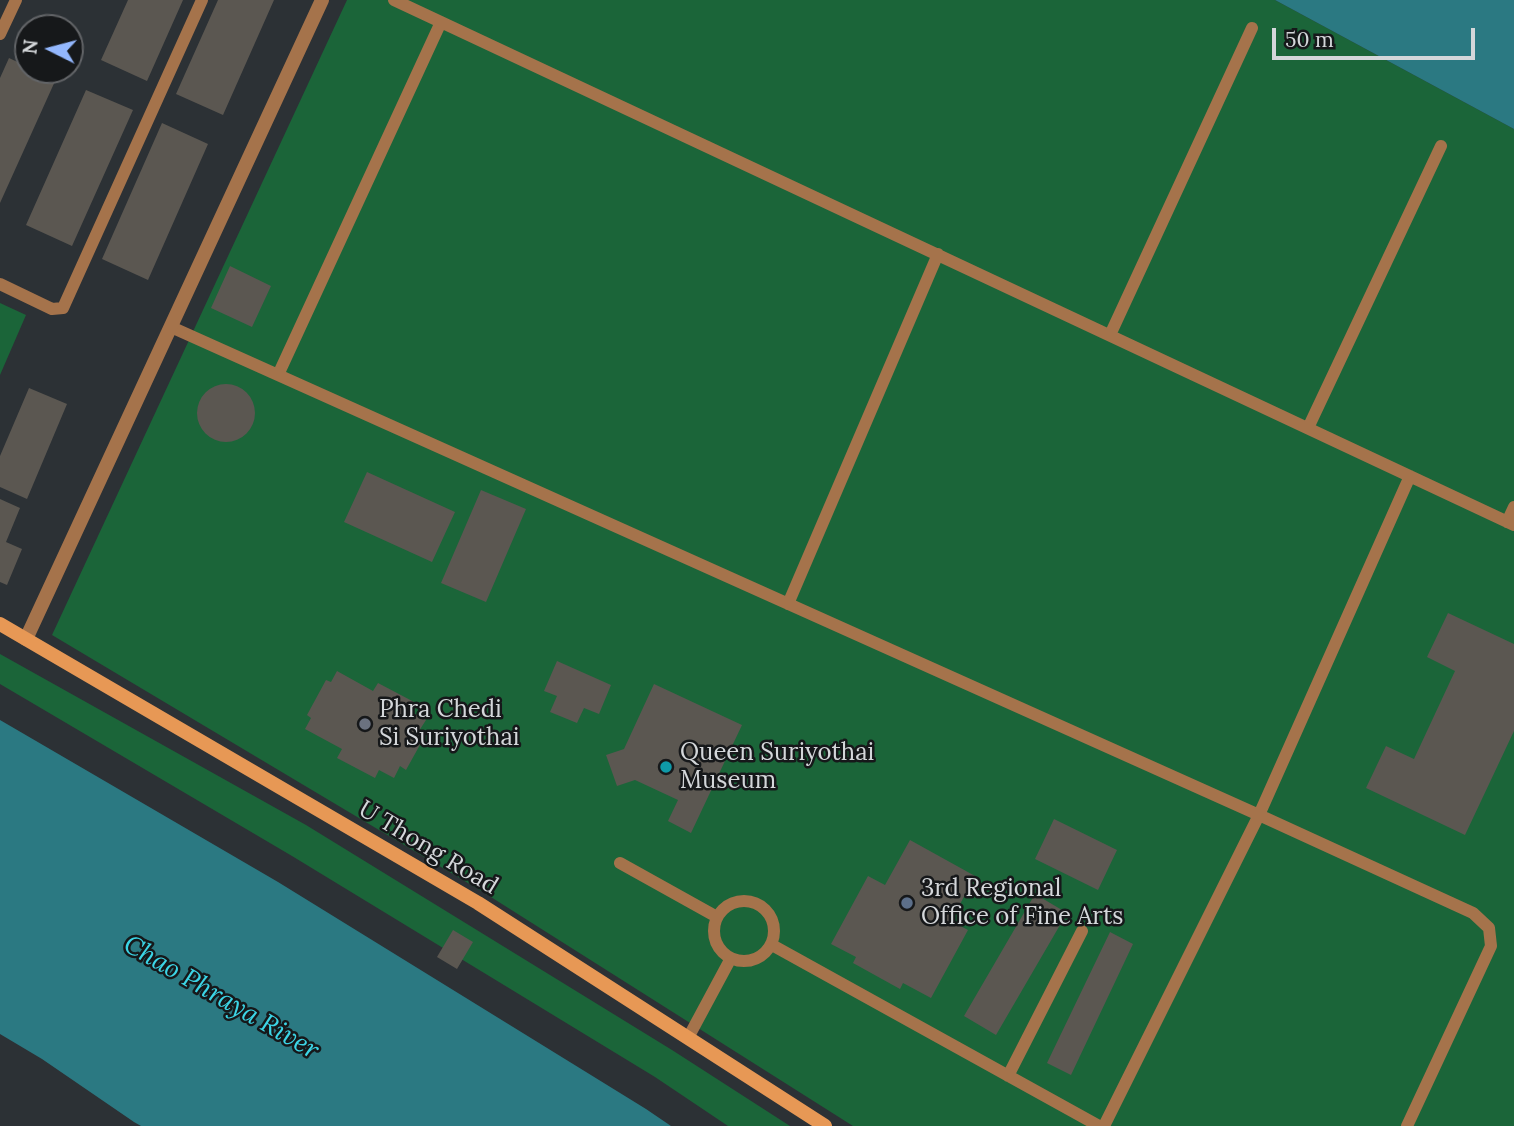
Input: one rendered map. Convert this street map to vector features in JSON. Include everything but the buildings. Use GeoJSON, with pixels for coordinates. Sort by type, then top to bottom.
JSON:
{"type":"FeatureCollection","features":[{"type":"Feature","properties":{"kind":"main road","name":"U Thong Road"},"geometry":{"type":"LineString","coordinates":[[0,624],[478,904],[825,1126]]}},
{"type":"Feature","properties":{"kind":"street"},"geometry":{"type":"LineString","coordinates":[[26,639],[322,0]]}},
{"type":"Feature","properties":{"kind":"lane"},"geometry":{"type":"LineString","coordinates":[[0,34],[16,0]]}},
{"type":"Feature","properties":{"kind":"lane"},"geometry":{"type":"LineString","coordinates":[[0,284],[52,309],[63,308],[202,0]]}},
{"type":"Feature","properties":{"kind":"lane"},"geometry":{"type":"LineString","coordinates":[[394,0],[1510,524],[1514,507]]}},
{"type":"Feature","properties":{"kind":"lane"},"geometry":{"type":"LineString","coordinates":[[278,375],[441,22]]}},
{"type":"Feature","properties":{"kind":"lane"},"geometry":{"type":"LineString","coordinates":[[1110,335],[1252,28]]}},
{"type":"Feature","properties":{"kind":"lane"},"geometry":{"type":"LineString","coordinates":[[1308,428],[1441,146]]}},
{"type":"Feature","properties":{"kind":"lane"},"geometry":{"type":"LineString","coordinates":[[788,604],[938,254]]}},
{"type":"Feature","properties":{"kind":"lane"},"geometry":{"type":"LineString","coordinates":[[171,327],[1472,913],[1489,928],[1491,946],[1407,1126]]}},
{"type":"Feature","properties":{"kind":"lane"},"geometry":{"type":"LineString","coordinates":[[772,945],[1102,1126],[1259,815],[1410,476]]}},
{"type":"Feature","properties":{"kind":"lane"},"geometry":{"type":"LineString","coordinates":[[620,863],[717,917]]}},
{"type":"Feature","properties":{"kind":"lane"},"geometry":{"type":"LineString","coordinates":[[732,902],[753,902],[763,907],[774,924],[772,945],[756,960],[746,962],[726,956],[715,938],[717,917],[732,902]]}},
{"type":"Feature","properties":{"kind":"lane"},"geometry":{"type":"LineString","coordinates":[[1008,1076],[1083,930]]}},
{"type":"Feature","properties":{"kind":"lane"},"geometry":{"type":"LineString","coordinates":[[688,1038],[731,958]]}},
{"type":"Feature","properties":{"kind":"green space"},"geometry":{"type":"Polygon","coordinates":[[[347,0],[1275,0],[1514,129],[1514,1126],[853,1126],[483,892],[52,635],[347,0]]]}},
{"type":"Feature","properties":{"kind":"green space"},"geometry":{"type":"Polygon","coordinates":[[[0,303],[26,315],[0,375],[0,303]]]}},
{"type":"Feature","properties":{"kind":"green space"},"geometry":{"type":"Polygon","coordinates":[[[0,654],[306,825],[672,1050],[790,1126],[728,1126],[655,1077],[292,856],[0,684],[0,654]]]}},
{"type":"Feature","properties":{"kind":"water"},"geometry":{"type":"Polygon","coordinates":[[[1275,0],[1514,0],[1514,129],[1275,0]]]}},
{"type":"Feature","properties":{"kind":"water","name":"Chao Phraya River"},"geometry":{"type":"Polygon","coordinates":[[[0,720],[278,882],[671,1126],[141,1126],[134,1122],[42,1059],[0,1034],[0,720]]]}},
{"type":"Feature","properties":{"kind":"place","name":"Phra Chedi Si Suriyothai"},"geometry":{"type":"Point","coordinates":[365,724]}},
{"type":"Feature","properties":{"kind":"place","name":"Queen Suriyothai Museum"},"geometry":{"type":"Point","coordinates":[666,767]}},
{"type":"Feature","properties":{"kind":"place","name":"3rd Regional Office of Fine Arts"},"geometry":{"type":"Point","coordinates":[907,903]}}]}
